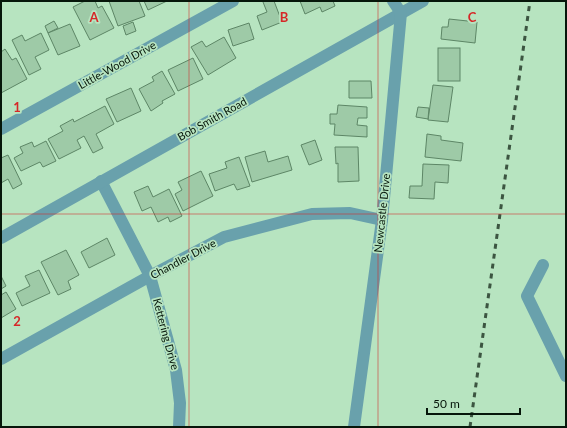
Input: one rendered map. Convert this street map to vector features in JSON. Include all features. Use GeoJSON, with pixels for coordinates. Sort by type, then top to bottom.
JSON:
{"type":"FeatureCollection","features":[{"type":"Feature","properties":{"kind":"street","name":"Little-Wood Drive"},"geometry":{"type":"LineString","coordinates":[[1,129],[233,1]]}},
{"type":"Feature","properties":{"kind":"street"},"geometry":{"type":"LineString","coordinates":[[393,1],[401,13]]}},
{"type":"Feature","properties":{"kind":"street","name":"Bob Smith Road"},"geometry":{"type":"LineString","coordinates":[[1,238],[422,1]]}},
{"type":"Feature","properties":{"kind":"street","name":"Newcastle Drive"},"geometry":{"type":"LineString","coordinates":[[354,427],[382,220],[401,13]]}},
{"type":"Feature","properties":{"kind":"street","name":"Kettering Drive"},"geometry":{"type":"LineString","coordinates":[[101,181],[150,276],[176,370],[180,403],[179,427]]}},
{"type":"Feature","properties":{"kind":"street","name":"Chandler Drive"},"geometry":{"type":"LineString","coordinates":[[1,359],[150,276],[224,237],[312,214],[350,213],[382,220]]}},
{"type":"Feature","properties":{"kind":"street"},"geometry":{"type":"LineString","coordinates":[[543,264],[527,296],[566,376]]}},
{"type":"Feature","properties":{"kind":"building"},"geometry":{"type":"Polygon","coordinates":[[[85,1],[95,1],[98,8],[102,6],[114,28],[90,40],[73,7],[85,1]]]}},
{"type":"Feature","properties":{"kind":"building"},"geometry":{"type":"Polygon","coordinates":[[[109,1],[139,1],[145,16],[118,26],[109,1]]]}},
{"type":"Feature","properties":{"kind":"building"},"geometry":{"type":"Polygon","coordinates":[[[144,1],[167,1],[148,10],[144,1]]]}},
{"type":"Feature","properties":{"kind":"building"},"geometry":{"type":"Polygon","coordinates":[[[274,1],[282,22],[262,30],[257,16],[267,12],[263,2],[274,1]]]}},
{"type":"Feature","properties":{"kind":"building"},"geometry":{"type":"Polygon","coordinates":[[[300,1],[333,1],[335,6],[322,12],[320,7],[305,14],[300,1]]]}},
{"type":"Feature","properties":{"kind":"building"},"geometry":{"type":"Polygon","coordinates":[[[449,19],[477,22],[475,43],[441,39],[442,27],[448,27],[449,19]]]}},
{"type":"Feature","properties":{"kind":"building"},"geometry":{"type":"Polygon","coordinates":[[[54,21],[58,28],[48,33],[45,26],[54,21]]]}},
{"type":"Feature","properties":{"kind":"building"},"geometry":{"type":"Polygon","coordinates":[[[133,22],[136,31],[126,35],[123,26],[133,22]]]}},
{"type":"Feature","properties":{"kind":"building"},"geometry":{"type":"Polygon","coordinates":[[[249,23],[254,39],[233,46],[228,30],[249,23]]]}},
{"type":"Feature","properties":{"kind":"building"},"geometry":{"type":"Polygon","coordinates":[[[70,24],[80,46],[58,55],[48,33],[70,24]]]}},
{"type":"Feature","properties":{"kind":"building"},"geometry":{"type":"Polygon","coordinates":[[[41,33],[49,50],[35,57],[41,69],[29,75],[12,40],[22,35],[25,41],[41,33]]]}},
{"type":"Feature","properties":{"kind":"building"},"geometry":{"type":"Polygon","coordinates":[[[224,37],[236,58],[208,75],[191,47],[202,41],[206,47],[224,37]]]}},
{"type":"Feature","properties":{"kind":"building"},"geometry":{"type":"Polygon","coordinates":[[[438,48],[460,48],[460,81],[438,81],[438,48]]]}},
{"type":"Feature","properties":{"kind":"building"},"geometry":{"type":"Polygon","coordinates":[[[5,49],[12,60],[16,58],[27,79],[1,93],[1,52],[5,49]]]}},
{"type":"Feature","properties":{"kind":"building"},"geometry":{"type":"Polygon","coordinates":[[[193,58],[203,79],[178,91],[168,70],[193,58]]]}},
{"type":"Feature","properties":{"kind":"building"},"geometry":{"type":"Polygon","coordinates":[[[162,71],[175,94],[162,101],[163,103],[151,111],[139,89],[154,81],[152,77],[162,71]]]}},
{"type":"Feature","properties":{"kind":"building"},"geometry":{"type":"Polygon","coordinates":[[[349,81],[371,81],[372,98],[349,98],[349,81]]]}},
{"type":"Feature","properties":{"kind":"building"},"geometry":{"type":"Polygon","coordinates":[[[433,85],[453,87],[448,122],[428,120],[433,85]]]}},
{"type":"Feature","properties":{"kind":"building"},"geometry":{"type":"Polygon","coordinates":[[[131,88],[141,111],[117,122],[106,99],[131,88]]]}},
{"type":"Feature","properties":{"kind":"building"},"geometry":{"type":"Polygon","coordinates":[[[338,105],[367,107],[367,118],[358,118],[357,125],[367,126],[367,137],[334,135],[335,124],[330,124],[330,114],[337,114],[338,105]]]}},
{"type":"Feature","properties":{"kind":"building"},"geometry":{"type":"Polygon","coordinates":[[[105,106],[114,124],[96,134],[103,148],[93,153],[84,136],[77,140],[81,148],[59,159],[48,139],[63,131],[60,126],[73,119],[74,122],[105,106]]]}},
{"type":"Feature","properties":{"kind":"building"},"geometry":{"type":"Polygon","coordinates":[[[418,107],[429,108],[428,119],[416,117],[418,107]]]}},
{"type":"Feature","properties":{"kind":"building"},"geometry":{"type":"Polygon","coordinates":[[[427,134],[441,136],[441,140],[463,143],[461,161],[425,157],[427,134]]]}},
{"type":"Feature","properties":{"kind":"building"},"geometry":{"type":"Polygon","coordinates":[[[315,140],[322,160],[309,165],[301,145],[315,140]]]}},
{"type":"Feature","properties":{"kind":"building"},"geometry":{"type":"Polygon","coordinates":[[[46,141],[56,161],[43,167],[40,162],[21,171],[14,158],[23,153],[20,147],[32,142],[34,147],[46,141]]]}},
{"type":"Feature","properties":{"kind":"building"},"geometry":{"type":"Polygon","coordinates":[[[335,147],[358,147],[359,181],[338,182],[338,163],[336,164],[335,147]]]}},
{"type":"Feature","properties":{"kind":"building"},"geometry":{"type":"Polygon","coordinates":[[[265,151],[268,162],[288,156],[292,170],[252,182],[245,157],[265,151]]]}},
{"type":"Feature","properties":{"kind":"building"},"geometry":{"type":"Polygon","coordinates":[[[8,155],[22,184],[13,189],[8,179],[1,183],[1,158],[8,155]]]}},
{"type":"Feature","properties":{"kind":"building"},"geometry":{"type":"Polygon","coordinates":[[[239,157],[250,186],[237,190],[234,184],[215,191],[209,174],[227,168],[225,162],[239,157]]]}},
{"type":"Feature","properties":{"kind":"building"},"geometry":{"type":"Polygon","coordinates":[[[423,164],[449,165],[448,183],[435,182],[434,199],[409,198],[410,186],[422,186],[423,164]]]}},
{"type":"Feature","properties":{"kind":"building"},"geometry":{"type":"Polygon","coordinates":[[[201,171],[213,196],[183,211],[175,194],[182,190],[178,182],[201,171]]]}},
{"type":"Feature","properties":{"kind":"building"},"geometry":{"type":"Polygon","coordinates":[[[148,186],[153,197],[169,189],[182,216],[170,222],[168,217],[158,222],[151,207],[142,211],[134,192],[148,186]]]}},
{"type":"Feature","properties":{"kind":"building"},"geometry":{"type":"Polygon","coordinates":[[[107,238],[115,255],[89,268],[81,252],[107,238]]]}},
{"type":"Feature","properties":{"kind":"building"},"geometry":{"type":"Polygon","coordinates":[[[66,250],[79,275],[68,281],[71,289],[58,295],[41,262],[66,250]]]}},
{"type":"Feature","properties":{"kind":"building"},"geometry":{"type":"Polygon","coordinates":[[[39,270],[50,293],[22,306],[16,293],[30,286],[25,276],[39,270]]]}},
{"type":"Feature","properties":{"kind":"building"},"geometry":{"type":"Polygon","coordinates":[[[1,276],[6,286],[1,289],[1,276]]]}},
{"type":"Feature","properties":{"kind":"building"},"geometry":{"type":"Polygon","coordinates":[[[6,292],[16,309],[1,318],[1,295],[6,292]]]}},
{"type":"Feature","properties":{"kind":"railway"},"geometry":{"type":"LineString","coordinates":[[470,427],[530,1]]}}]}
